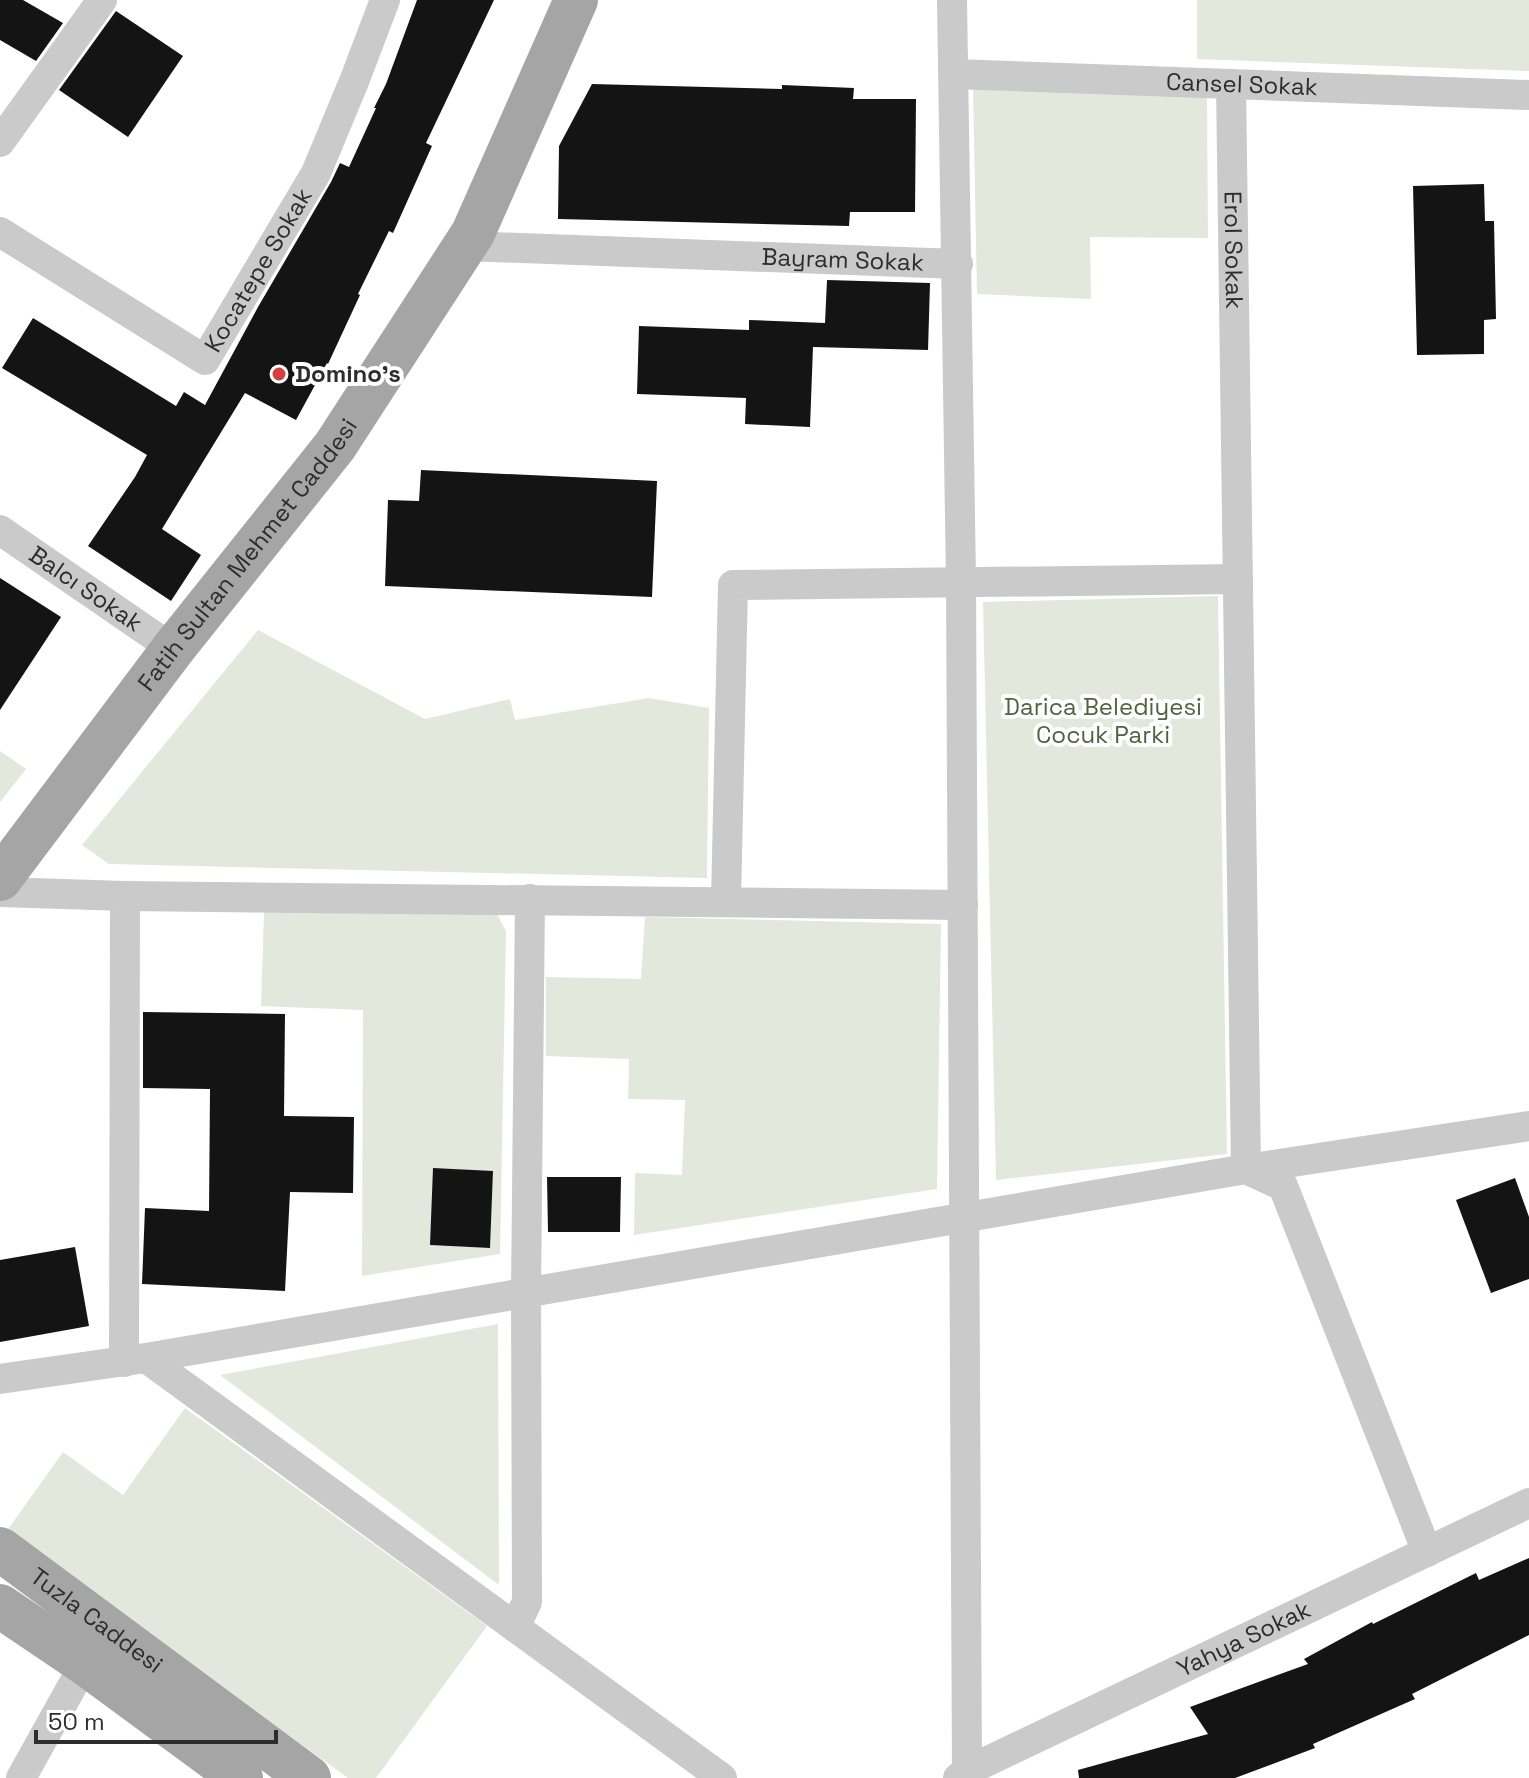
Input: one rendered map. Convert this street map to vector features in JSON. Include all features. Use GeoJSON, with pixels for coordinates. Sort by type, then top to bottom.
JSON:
{"type":"FeatureCollection","features":[{"type":"Feature","properties":{"kind":"main road","name":"Fatih Sultan Mehmet Caddesi"},"geometry":{"type":"LineString","coordinates":[[0,879],[173,649],[335,446],[465,246],[576,0]]}},
{"type":"Feature","properties":{"kind":"main road","name":"Tuzla Caddesi"},"geometry":{"type":"LineString","coordinates":[[0,1549],[309,1778]]}},
{"type":"Feature","properties":{"kind":"main road","name":"Tuzla Caddesi"},"geometry":{"type":"LineString","coordinates":[[0,1606],[86,1664],[241,1778]]}},
{"type":"Feature","properties":{"kind":"street"},"geometry":{"type":"LineString","coordinates":[[0,142],[102,0]]}},
{"type":"Feature","properties":{"kind":"street","name":"Kocatepe Sokak"},"geometry":{"type":"LineString","coordinates":[[0,232],[205,360],[316,173],[385,0]]}},
{"type":"Feature","properties":{"kind":"street","name":"Bayram Sokak"},"geometry":{"type":"LineString","coordinates":[[465,246],[958,264],[952,0]]}},
{"type":"Feature","properties":{"kind":"street","name":"Cansel Sokak"},"geometry":{"type":"LineString","coordinates":[[954,74],[1529,95]]}},
{"type":"Feature","properties":{"kind":"street","name":"Erol Sokak"},"geometry":{"type":"LineString","coordinates":[[1231,84],[1246,1169]]}},
{"type":"Feature","properties":{"kind":"street"},"geometry":{"type":"LineString","coordinates":[[958,264],[965,1218],[963,1774]]}},
{"type":"Feature","properties":{"kind":"street","name":"Balcı Sokak"},"geometry":{"type":"LineString","coordinates":[[0,530],[173,649]]}},
{"type":"Feature","properties":{"kind":"street"},"geometry":{"type":"LineString","coordinates":[[726,902],[733,585],[1238,579]]}},
{"type":"Feature","properties":{"kind":"street"},"geometry":{"type":"LineString","coordinates":[[0,892],[963,905]]}},
{"type":"Feature","properties":{"kind":"street"},"geometry":{"type":"LineString","coordinates":[[125,896],[135,1360]]}},
{"type":"Feature","properties":{"kind":"street"},"geometry":{"type":"LineString","coordinates":[[515,1627],[527,1602],[530,899]]}},
{"type":"Feature","properties":{"kind":"street"},"geometry":{"type":"LineString","coordinates":[[0,1379],[135,1360],[1246,1169],[1529,1126]]}},
{"type":"Feature","properties":{"kind":"street"},"geometry":{"type":"LineString","coordinates":[[1246,1169],[1283,1186],[1427,1552]]}},
{"type":"Feature","properties":{"kind":"street"},"geometry":{"type":"LineString","coordinates":[[135,1360],[515,1627],[722,1778]]}},
{"type":"Feature","properties":{"kind":"street","name":"Yahya Sokak"},"geometry":{"type":"LineString","coordinates":[[963,1774],[1529,1503]]}},
{"type":"Feature","properties":{"kind":"street"},"geometry":{"type":"LineString","coordinates":[[21,1778],[86,1664],[104,1626]]}},
{"type":"Feature","properties":{"kind":"green space"},"geometry":{"type":"Polygon","coordinates":[[[1197,0],[1529,0],[1529,71],[1197,59],[1197,0]]]}},
{"type":"Feature","properties":{"kind":"green space"},"geometry":{"type":"Polygon","coordinates":[[[973,89],[1207,94],[1208,238],[1090,237],[1091,299],[977,294],[973,89]]]}},
{"type":"Feature","properties":{"kind":"green space","name":"Darica Belediyesi Cocuk Parki"},"geometry":{"type":"Polygon","coordinates":[[[1218,596],[1227,1154],[996,1180],[983,602],[1218,596]]]}},
{"type":"Feature","properties":{"kind":"green space"},"geometry":{"type":"Polygon","coordinates":[[[258,630],[425,719],[510,699],[515,720],[649,698],[709,708],[707,878],[109,864],[82,845],[258,630]]]}},
{"type":"Feature","properties":{"kind":"green space"},"geometry":{"type":"Polygon","coordinates":[[[0,751],[26,769],[0,802],[0,751]]]}},
{"type":"Feature","properties":{"kind":"green space"},"geometry":{"type":"Polygon","coordinates":[[[264,912],[497,914],[506,931],[500,1254],[362,1276],[363,1010],[261,1006],[264,912]],[[434,1169],[430,1245],[490,1248],[493,1172],[434,1169]]]}},
{"type":"Feature","properties":{"kind":"green space"},"geometry":{"type":"Polygon","coordinates":[[[645,917],[941,924],[937,1189],[634,1235],[635,1173],[682,1175],[685,1100],[628,1099],[629,1059],[546,1056],[546,977],[641,979],[645,917]]]}},
{"type":"Feature","properties":{"kind":"green space"},"geometry":{"type":"Polygon","coordinates":[[[498,1324],[499,1585],[220,1375],[498,1324]]]}},
{"type":"Feature","properties":{"kind":"green space"},"geometry":{"type":"Polygon","coordinates":[[[185,1408],[487,1626],[376,1778],[348,1778],[6,1532],[63,1452],[123,1495],[185,1408]]]}},
{"type":"Feature","properties":{"kind":"building"},"geometry":{"type":"Polygon","coordinates":[[[0,0],[23,0],[63,23],[36,61],[0,40],[0,0]]]}},
{"type":"Feature","properties":{"kind":"building"},"geometry":{"type":"Polygon","coordinates":[[[417,0],[494,0],[426,143],[432,146],[393,233],[389,231],[328,364],[296,420],[245,393],[162,529],[201,555],[171,601],[88,546],[147,455],[2,368],[33,318],[176,406],[184,392],[205,405],[340,163],[349,167],[386,84],[417,0]]]}},
{"type":"Feature","properties":{"kind":"building"},"geometry":{"type":"Polygon","coordinates":[[[116,11],[183,56],[128,137],[59,90],[116,11]]]}},
{"type":"Feature","properties":{"kind":"building"},"geometry":{"type":"Polygon","coordinates":[[[592,84],[854,88],[853,99],[916,99],[915,212],[850,212],[849,226],[558,219],[559,146],[592,84]]]}},
{"type":"Feature","properties":{"kind":"building"},"geometry":{"type":"Polygon","coordinates":[[[1484,184],[1485,221],[1494,221],[1496,319],[1484,320],[1484,354],[1417,355],[1413,186],[1484,184]]]}},
{"type":"Feature","properties":{"kind":"building"},"geometry":{"type":"Polygon","coordinates":[[[827,280],[930,283],[928,350],[813,347],[810,427],[745,424],[746,398],[637,394],[639,326],[749,330],[749,320],[825,323],[827,280]]]}},
{"type":"Feature","properties":{"kind":"building"},"geometry":{"type":"Polygon","coordinates":[[[421,470],[657,481],[652,597],[385,586],[388,500],[419,501],[421,470]]]}},
{"type":"Feature","properties":{"kind":"building"},"geometry":{"type":"Polygon","coordinates":[[[0,578],[61,617],[0,710],[0,578]]]}},
{"type":"Feature","properties":{"kind":"building"},"geometry":{"type":"Polygon","coordinates":[[[143,1012],[285,1014],[284,1116],[354,1117],[353,1193],[290,1192],[285,1291],[142,1284],[145,1208],[209,1211],[210,1089],[143,1088],[143,1012]]]}},
{"type":"Feature","properties":{"kind":"building"},"geometry":{"type":"Polygon","coordinates":[[[433,1168],[493,1171],[490,1248],[430,1245],[433,1168]]]}},
{"type":"Feature","properties":{"kind":"building"},"geometry":{"type":"Polygon","coordinates":[[[547,1177],[621,1177],[620,1232],[548,1232],[547,1177]]]}},
{"type":"Feature","properties":{"kind":"building"},"geometry":{"type":"Polygon","coordinates":[[[1515,1178],[1529,1217],[1529,1279],[1491,1293],[1456,1200],[1515,1178]]]}},
{"type":"Feature","properties":{"kind":"building"},"geometry":{"type":"Polygon","coordinates":[[[75,1247],[89,1326],[0,1342],[0,1260],[75,1247]]]}},
{"type":"Feature","properties":{"kind":"building"},"geometry":{"type":"Polygon","coordinates":[[[1529,1558],[1529,1635],[1412,1694],[1415,1699],[1313,1744],[1315,1748],[1235,1778],[1079,1778],[1078,1770],[1208,1734],[1190,1707],[1308,1664],[1304,1659],[1372,1622],[1476,1573],[1479,1580],[1529,1558]]]}},
{"type":"Feature","properties":{"kind":"place","name":"Domino's"},"geometry":{"type":"Point","coordinates":[279,374]}}]}
